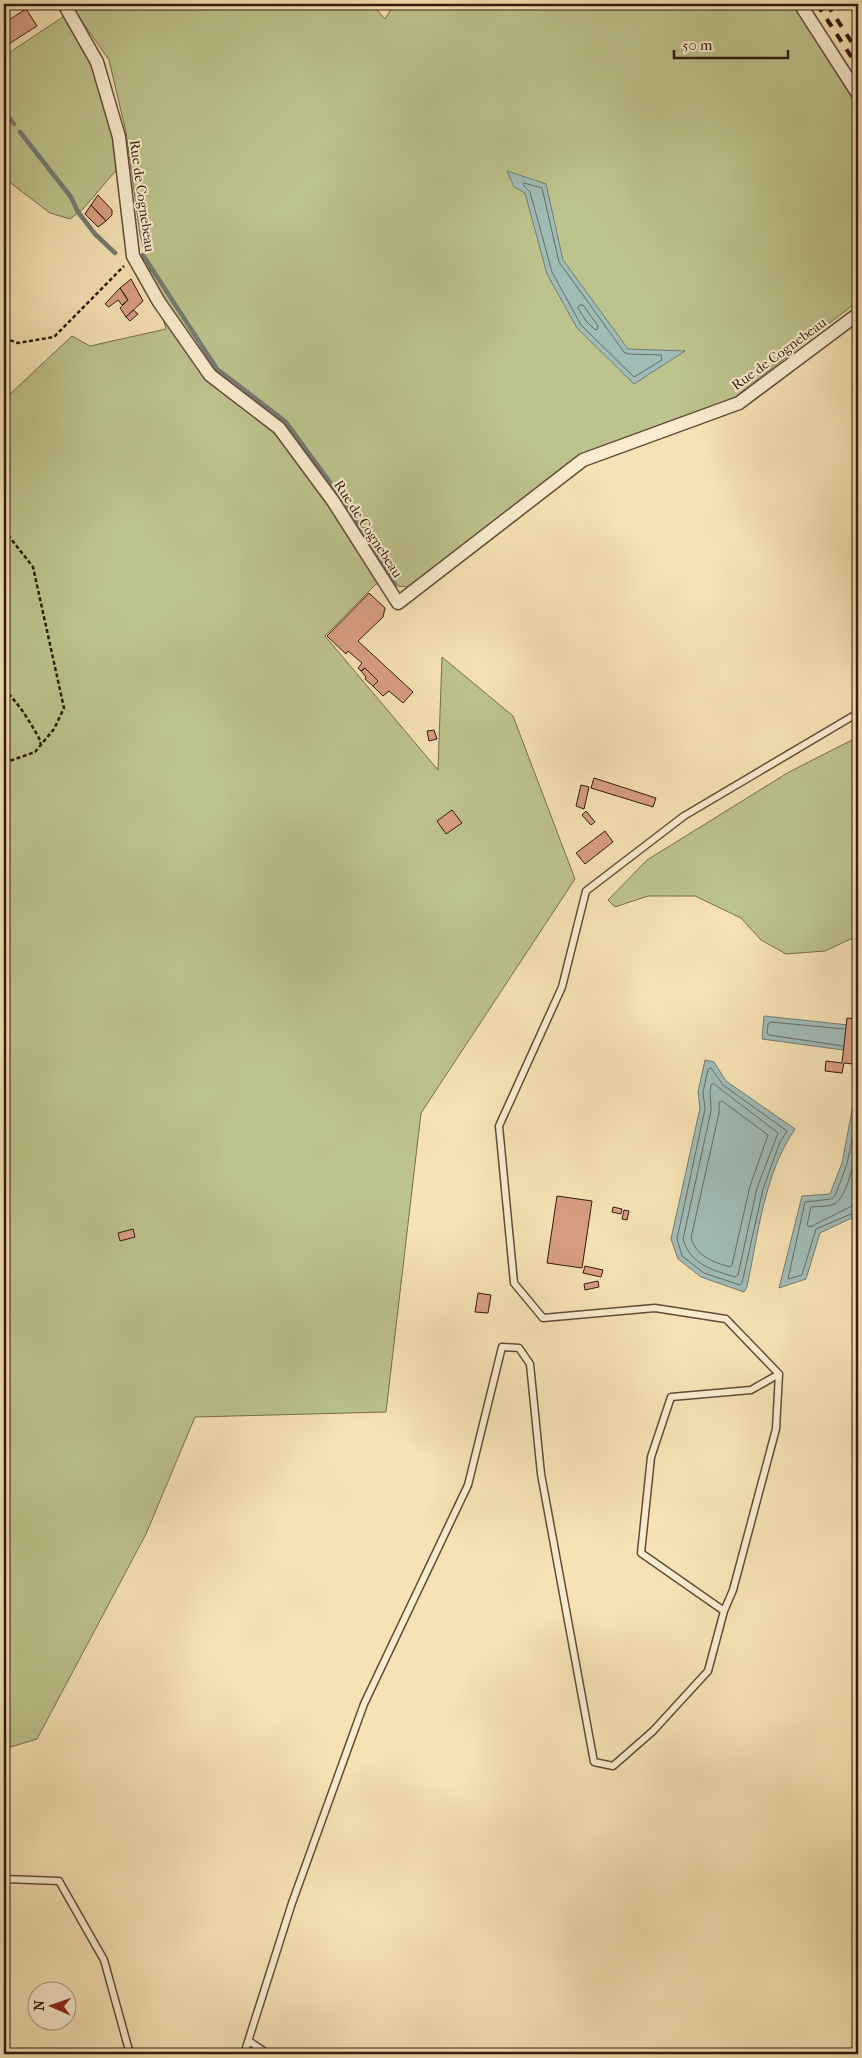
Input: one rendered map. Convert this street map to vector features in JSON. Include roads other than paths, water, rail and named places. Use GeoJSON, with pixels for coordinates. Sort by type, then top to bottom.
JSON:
{"type":"FeatureCollection","features":[{"type":"Feature","properties":{"kind":"street","name":"Rue de Cognebeau"},"geometry":{"type":"LineString","coordinates":[[64,4],[97,62],[119,136],[133,256],[159,302],[210,375],[278,428],[333,500],[398,603],[583,460],[739,403],[858,314]]}},
{"type":"Feature","properties":{"kind":"street"},"geometry":{"type":"LineString","coordinates":[[800,4],[858,94]]}},
{"type":"Feature","properties":{"kind":"lane"},"geometry":{"type":"LineString","coordinates":[[244,2054],[292,1903],[364,1704],[468,1485],[502,1347],[519,1348],[530,1364],[540,1474],[594,1762],[613,1766],[653,1730],[708,1671],[724,1611],[733,1590],[776,1428],[779,1374],[726,1319],[655,1308],[543,1318],[514,1283],[499,1126],[562,987],[586,891],[684,816],[858,713]]}},
{"type":"Feature","properties":{"kind":"lane"},"geometry":{"type":"LineString","coordinates":[[724,1611],[641,1553],[651,1457],[672,1398],[751,1390],[779,1374]]}},
{"type":"Feature","properties":{"kind":"lane"},"geometry":{"type":"LineString","coordinates":[[4,1879],[59,1881],[104,1960],[130,2054]]}},
{"type":"Feature","properties":{"kind":"lane"},"geometry":{"type":"LineString","coordinates":[[249,2041],[268,2054]]}},
{"type":"Feature","properties":{"kind":"water"},"geometry":{"type":"Polygon","coordinates":[[[507,171],[546,184],[563,260],[628,349],[685,351],[634,384],[577,328],[547,274],[525,193],[514,187],[507,171]]]}},
{"type":"Feature","properties":{"kind":"water"},"geometry":{"type":"Polygon","coordinates":[[[764,1016],[858,1026],[858,1052],[762,1039],[764,1016]]]}},
{"type":"Feature","properties":{"kind":"water"},"geometry":{"type":"Polygon","coordinates":[[[705,1060],[714,1062],[726,1081],[795,1129],[784,1147],[769,1185],[747,1287],[744,1292],[701,1277],[678,1259],[671,1239],[700,1108],[698,1092],[705,1060]]]}},
{"type":"Feature","properties":{"kind":"water"},"geometry":{"type":"Polygon","coordinates":[[[858,1103],[858,1215],[820,1233],[806,1279],[779,1288],[802,1196],[830,1194],[842,1163],[852,1110],[858,1103]]]}},
{"type":"Feature","properties":{"kind":"waterway"},"geometry":{"type":"LineString","coordinates":[[4,111],[14,124]]}},
{"type":"Feature","properties":{"kind":"waterway"},"geometry":{"type":"LineString","coordinates":[[20,132],[71,197],[78,212],[95,234],[115,253]]}},
{"type":"Feature","properties":{"kind":"waterway"},"geometry":{"type":"LineString","coordinates":[[143,255],[217,369],[286,422],[340,496],[395,584]]}},
{"type":"Feature","properties":{"kind":"railway"},"geometry":{"type":"LineString","coordinates":[[817,4],[858,67]]}},
{"type":"Feature","properties":{"kind":"railway"},"geometry":{"type":"LineString","coordinates":[[827,4],[858,52]]}}]}
